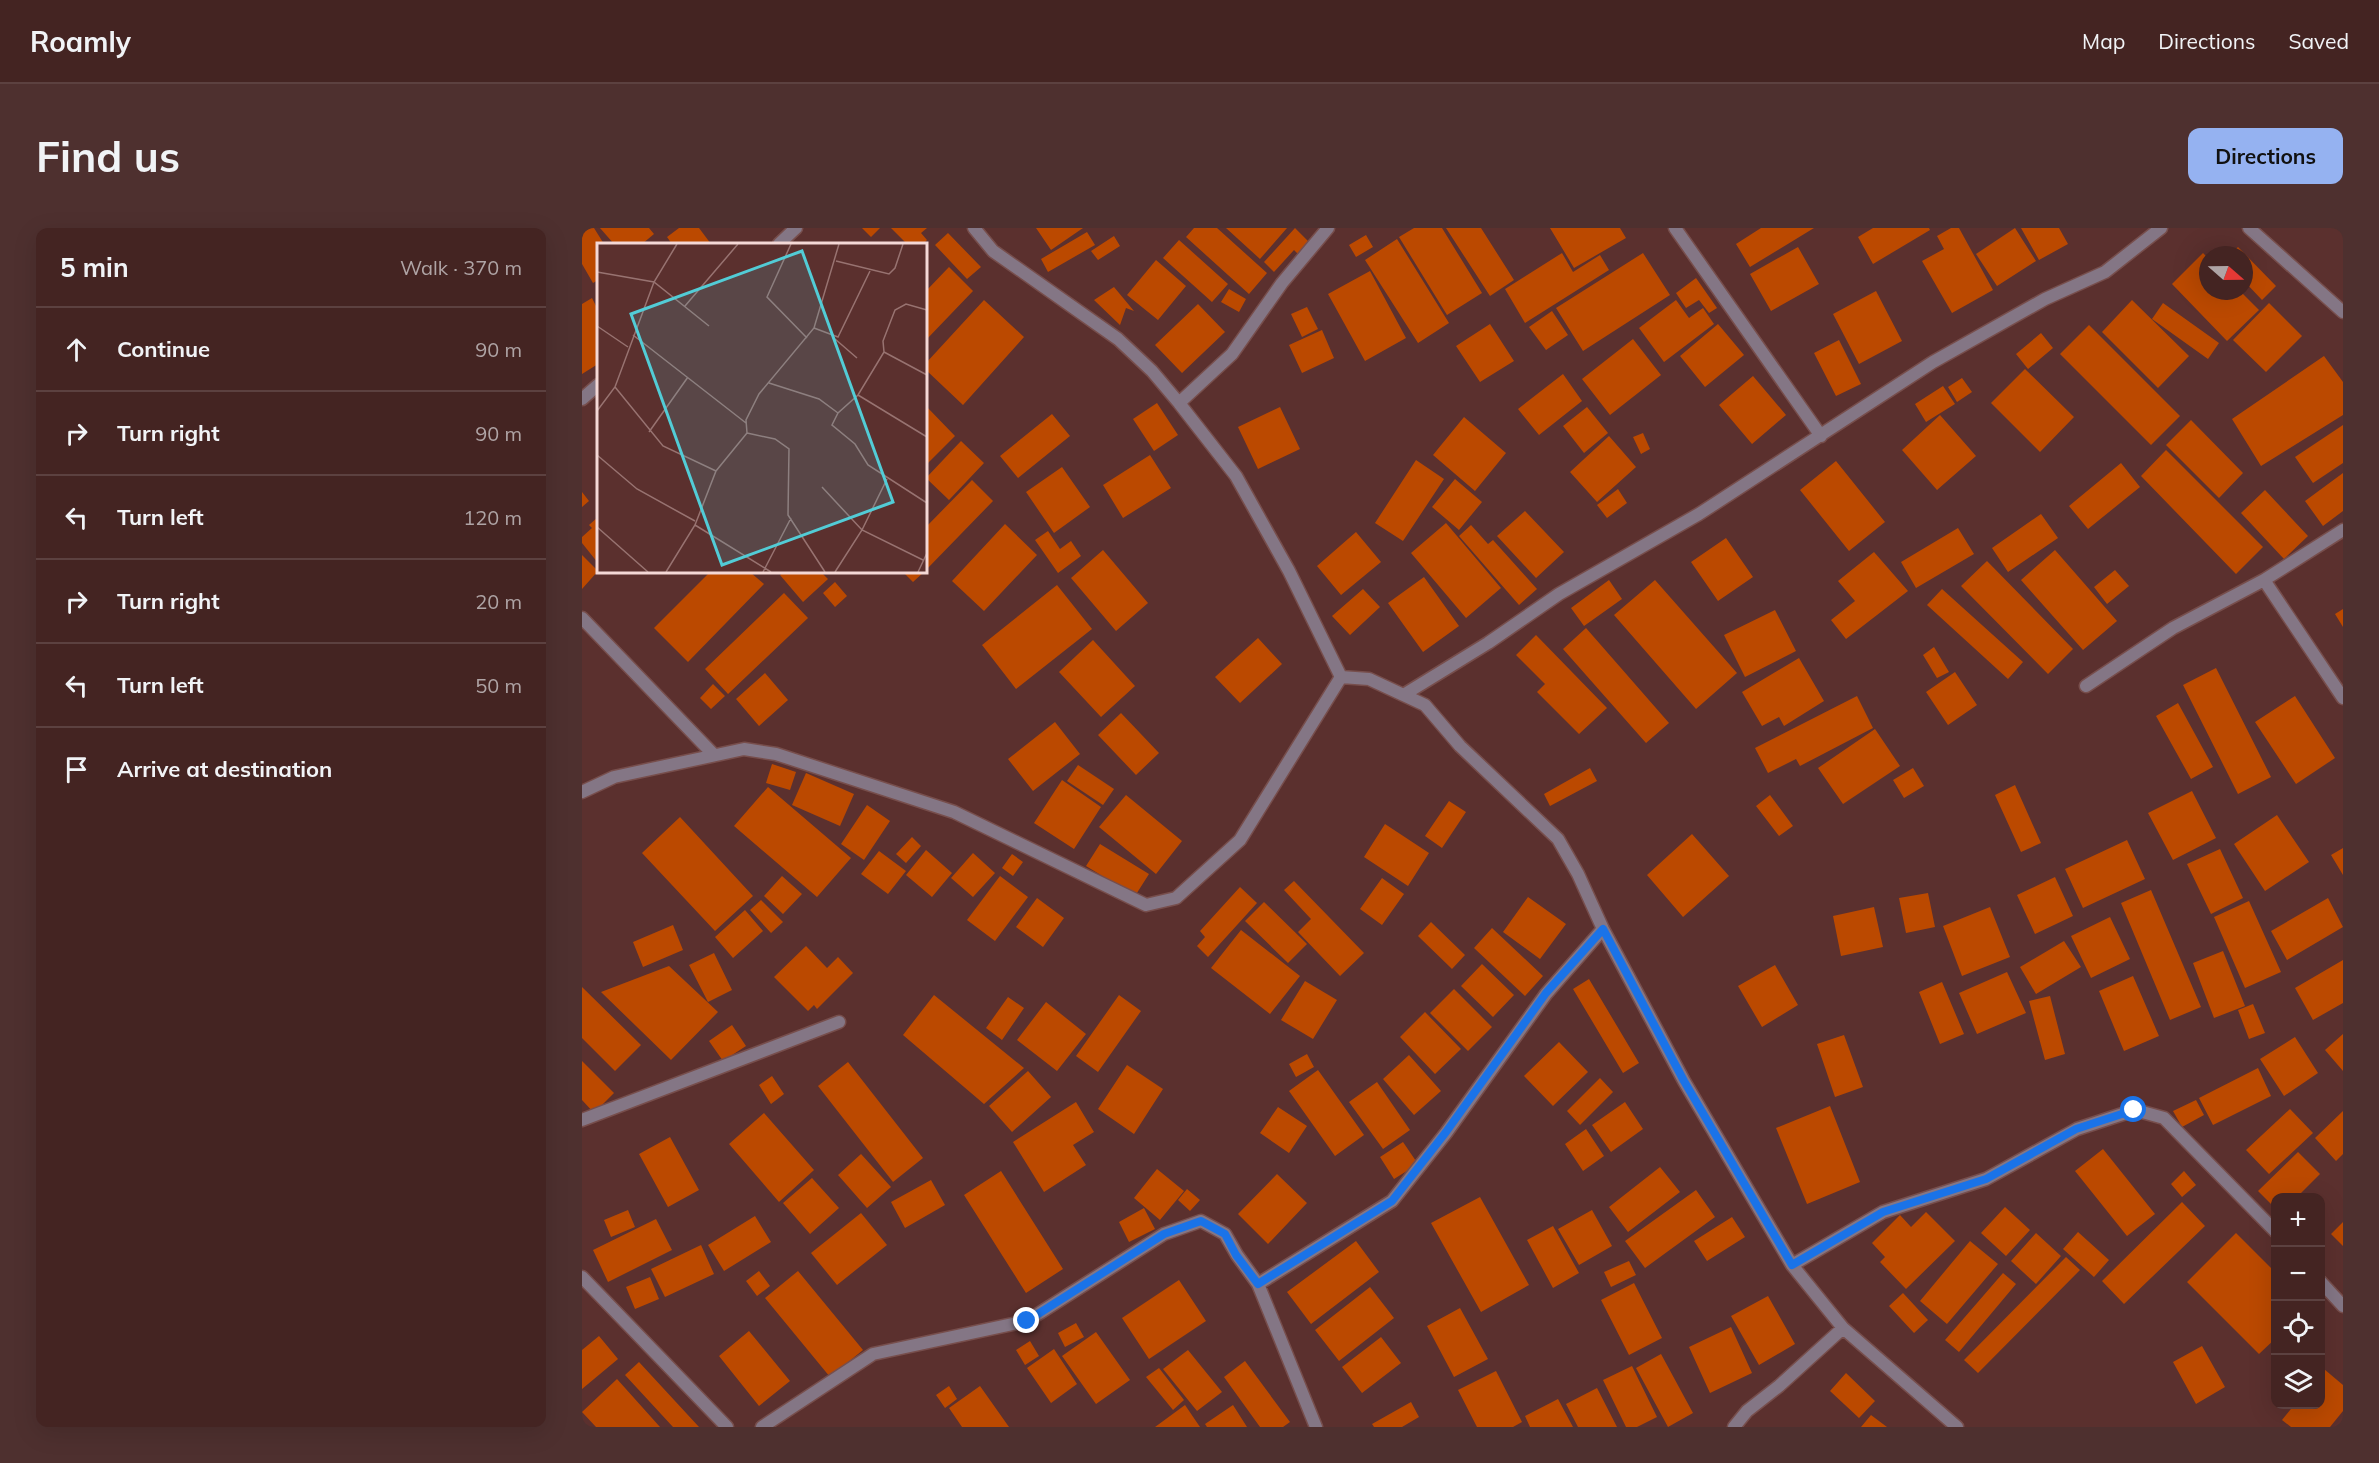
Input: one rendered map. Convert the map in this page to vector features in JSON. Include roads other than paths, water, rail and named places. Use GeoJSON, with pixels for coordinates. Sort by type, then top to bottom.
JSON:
{"type":"FeatureCollection","features":[{"type":"Feature","properties":{"kind":"street"},"geometry":{"type":"LineString","coordinates":[[780,243],[796,228]]}},
{"type":"Feature","properties":{"kind":"street"},"geometry":{"type":"LineString","coordinates":[[974,228],[993,251],[1118,339],[1152,371],[1179,403],[1236,476],[1289,571],[1341,677]]}},
{"type":"Feature","properties":{"kind":"street"},"geometry":{"type":"LineString","coordinates":[[1179,403],[1232,354],[1282,283],[1328,228]]}},
{"type":"Feature","properties":{"kind":"street"},"geometry":{"type":"LineString","coordinates":[[1675,228],[1821,436]]}},
{"type":"Feature","properties":{"kind":"street"},"geometry":{"type":"LineString","coordinates":[[1405,694],[1488,643],[1559,594],[1700,514],[1933,362],[2045,299],[2106,272],[2161,228]]}},
{"type":"Feature","properties":{"kind":"street"},"geometry":{"type":"LineString","coordinates":[[2249,228],[2343,312]]}},
{"type":"Feature","properties":{"kind":"street"},"geometry":{"type":"LineString","coordinates":[[582,399],[597,386]]}},
{"type":"Feature","properties":{"kind":"street"},"geometry":{"type":"LineString","coordinates":[[2086,686],[2173,628],[2264,580],[2343,530]]}},
{"type":"Feature","properties":{"kind":"street"},"geometry":{"type":"LineString","coordinates":[[2264,580],[2343,698]]}},
{"type":"Feature","properties":{"kind":"street"},"geometry":{"type":"LineString","coordinates":[[582,618],[714,755]]}},
{"type":"Feature","properties":{"kind":"street"},"geometry":{"type":"LineString","coordinates":[[1341,677],[1369,679],[1425,705],[1460,746],[1558,839],[1684,1081],[1792,1265],[1843,1328],[1958,1427]]}},
{"type":"Feature","properties":{"kind":"street"},"geometry":{"type":"LineString","coordinates":[[582,792],[614,777],[744,749],[776,754],[954,812],[1146,905],[1176,898],[1240,840],[1341,677]]}},
{"type":"Feature","properties":{"kind":"street"},"geometry":{"type":"LineString","coordinates":[[1258,1284],[1392,1201],[1446,1132],[1546,993],[1603,929]]}},
{"type":"Feature","properties":{"kind":"street"},"geometry":{"type":"LineString","coordinates":[[582,1120],[839,1022]]}},
{"type":"Feature","properties":{"kind":"street"},"geometry":{"type":"LineString","coordinates":[[1792,1265],[1883,1212],[1986,1179],[2076,1129],[2134,1110],[2164,1118],[2271,1227]]}},
{"type":"Feature","properties":{"kind":"street"},"geometry":{"type":"LineString","coordinates":[[762,1427],[873,1354],[1027,1321],[1164,1234],[1201,1221],[1225,1234],[1236,1255],[1258,1284],[1316,1427]]}},
{"type":"Feature","properties":{"kind":"street"},"geometry":{"type":"LineString","coordinates":[[582,1277],[728,1427]]}},
{"type":"Feature","properties":{"kind":"street"},"geometry":{"type":"LineString","coordinates":[[2325,1286],[2343,1306]]}},
{"type":"Feature","properties":{"kind":"street"},"geometry":{"type":"LineString","coordinates":[[1734,1427],[1747,1411],[1779,1386],[1843,1328]]}}]}
